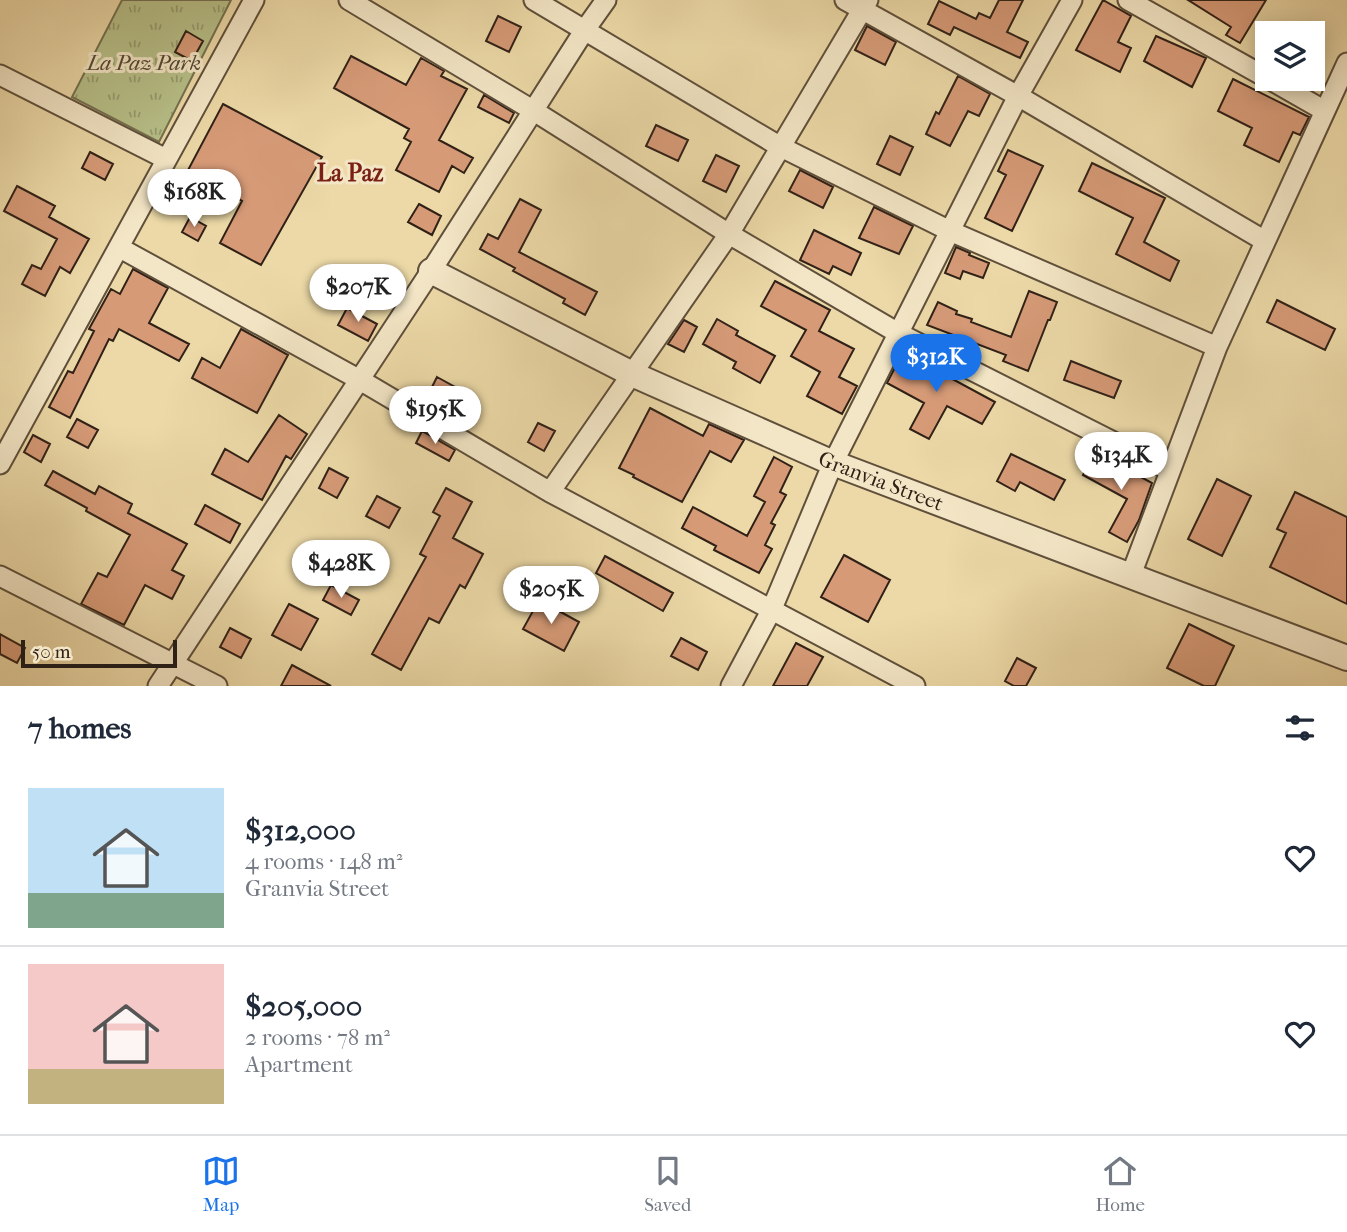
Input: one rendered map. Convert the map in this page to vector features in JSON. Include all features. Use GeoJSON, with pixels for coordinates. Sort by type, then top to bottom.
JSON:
{"type":"FeatureCollection","features":[{"type":"Feature","properties":{"kind":"street"},"geometry":{"type":"LineString","coordinates":[[0,464],[254,0]]}},
{"type":"Feature","properties":{"kind":"street"},"geometry":{"type":"LineString","coordinates":[[349,0],[534,111],[729,234],[898,333],[1169,470]]}},
{"type":"Feature","properties":{"kind":"street"},"geometry":{"type":"LineString","coordinates":[[534,0],[779,146],[950,231],[1217,347]]}},
{"type":"Feature","properties":{"kind":"street"},"geometry":{"type":"LineString","coordinates":[[158,686],[606,0]]}},
{"type":"Feature","properties":{"kind":"street"},"geometry":{"type":"LineString","coordinates":[[731,686],[771,611],[833,463],[1018,96],[1072,0]]}},
{"type":"Feature","properties":{"kind":"street"},"geometry":{"type":"LineString","coordinates":[[1128,0],[1255,71]]}},
{"type":"Feature","properties":{"kind":"street"},"geometry":{"type":"LineString","coordinates":[[551,492],[729,234],[858,3],[1265,241]]}},
{"type":"Feature","properties":{"kind":"street"},"geometry":{"type":"LineString","coordinates":[[1130,575],[1217,347],[1347,63]]}},
{"type":"Feature","properties":{"kind":"street"},"geometry":{"type":"LineString","coordinates":[[0,75],[166,159]]}},
{"type":"Feature","properties":{"kind":"street"},"geometry":{"type":"LineString","coordinates":[[1290,91],[1325,111]]}},
{"type":"Feature","properties":{"kind":"street"},"geometry":{"type":"LineString","coordinates":[[120,248],[360,380],[551,492],[915,686]]}},
{"type":"Feature","properties":{"kind":"street","name":"Granvia Street"},"geometry":{"type":"LineString","coordinates":[[431,271],[632,374],[833,463],[1347,658]]}},
{"type":"Feature","properties":{"kind":"street"},"geometry":{"type":"LineString","coordinates":[[0,576],[217,686]]}},
{"type":"Feature","properties":{"kind":"green space","name":"La Paz Park"},"geometry":{"type":"Polygon","coordinates":[[[122,0],[231,0],[159,142],[72,97],[122,0]]]}},
{"type":"Feature","properties":{"kind":"building"},"geometry":{"type":"Polygon","coordinates":[[[999,0],[1023,0],[1007,32],[1028,42],[1020,58],[954,27],[950,35],[928,24],[939,1],[976,19],[979,13],[990,18],[999,0]]]}},
{"type":"Feature","properties":{"kind":"building"},"geometry":{"type":"Polygon","coordinates":[[[1103,0],[1131,16],[1118,42],[1131,48],[1120,72],[1076,50],[1103,0]]]}},
{"type":"Feature","properties":{"kind":"building"},"geometry":{"type":"Polygon","coordinates":[[[1188,0],[1266,0],[1240,43],[1226,35],[1231,27],[1188,0]]]}},
{"type":"Feature","properties":{"kind":"building"},"geometry":{"type":"Polygon","coordinates":[[[498,16],[521,27],[509,52],[486,41],[498,16]]]}},
{"type":"Feature","properties":{"kind":"building"},"geometry":{"type":"Polygon","coordinates":[[[867,26],[896,42],[885,65],[855,50],[867,26]]]}},
{"type":"Feature","properties":{"kind":"building"},"geometry":{"type":"Polygon","coordinates":[[[186,31],[203,41],[192,61],[175,52],[186,31]]]}},
{"type":"Feature","properties":{"kind":"building"},"geometry":{"type":"Polygon","coordinates":[[[1156,36],[1206,58],[1192,87],[1144,61],[1156,36]]]}},
{"type":"Feature","properties":{"kind":"building"},"geometry":{"type":"Polygon","coordinates":[[[351,56],[406,85],[421,58],[444,71],[441,76],[467,89],[439,140],[473,158],[464,173],[452,166],[439,192],[396,170],[411,142],[404,138],[409,129],[334,88],[351,56]]]}},
{"type":"Feature","properties":{"kind":"building"},"geometry":{"type":"Polygon","coordinates":[[[958,76],[990,94],[979,116],[968,111],[950,146],[926,134],[958,76]]]}},
{"type":"Feature","properties":{"kind":"building"},"geometry":{"type":"Polygon","coordinates":[[[1233,79],[1309,117],[1300,135],[1293,132],[1279,162],[1244,145],[1252,128],[1218,111],[1233,79]]]}},
{"type":"Feature","properties":{"kind":"building"},"geometry":{"type":"Polygon","coordinates":[[[484,95],[514,113],[509,123],[478,107],[484,95]]]}},
{"type":"Feature","properties":{"kind":"building"},"geometry":{"type":"Polygon","coordinates":[[[223,104],[322,157],[261,265],[220,243],[242,201],[187,172],[223,104]]]}},
{"type":"Feature","properties":{"kind":"building"},"geometry":{"type":"Polygon","coordinates":[[[656,125],[688,140],[678,161],[646,146],[656,125]]]}},
{"type":"Feature","properties":{"kind":"building"},"geometry":{"type":"Polygon","coordinates":[[[890,136],[913,147],[900,175],[877,164],[890,136]]]}},
{"type":"Feature","properties":{"kind":"building"},"geometry":{"type":"Polygon","coordinates":[[[1008,150],[1043,166],[1012,231],[985,218],[1006,175],[998,171],[1008,150]]]}},
{"type":"Feature","properties":{"kind":"building"},"geometry":{"type":"Polygon","coordinates":[[[90,152],[113,164],[105,180],[82,168],[90,152]]]}},
{"type":"Feature","properties":{"kind":"building"},"geometry":{"type":"Polygon","coordinates":[[[716,155],[739,166],[726,192],[703,181],[716,155]]]}},
{"type":"Feature","properties":{"kind":"building"},"geometry":{"type":"Polygon","coordinates":[[[1092,163],[1165,198],[1144,242],[1179,261],[1170,281],[1116,254],[1133,218],[1079,191],[1092,163]]]}},
{"type":"Feature","properties":{"kind":"building"},"geometry":{"type":"Polygon","coordinates":[[[800,170],[833,187],[823,208],[789,191],[800,170]]]}},
{"type":"Feature","properties":{"kind":"building"},"geometry":{"type":"Polygon","coordinates":[[[17,186],[55,206],[49,217],[89,239],[70,273],[60,267],[45,296],[22,284],[32,265],[41,269],[57,239],[4,211],[17,186]]]}},
{"type":"Feature","properties":{"kind":"building"},"geometry":{"type":"Polygon","coordinates":[[[520,199],[541,210],[519,252],[597,292],[585,315],[563,303],[565,299],[513,271],[515,268],[480,249],[488,234],[498,239],[520,199]]]}},
{"type":"Feature","properties":{"kind":"building"},"geometry":{"type":"Polygon","coordinates":[[[419,204],[441,216],[432,235],[408,222],[419,204]]]}},
{"type":"Feature","properties":{"kind":"building"},"geometry":{"type":"Polygon","coordinates":[[[874,207],[913,226],[899,254],[859,238],[874,207]]]}},
{"type":"Feature","properties":{"kind":"building"},"geometry":{"type":"Polygon","coordinates":[[[190,217],[206,226],[198,241],[182,232],[190,217]]]}},
{"type":"Feature","properties":{"kind":"building"},"geometry":{"type":"Polygon","coordinates":[[[814,230],[861,253],[851,275],[833,266],[829,274],[800,260],[814,230]]]}},
{"type":"Feature","properties":{"kind":"building"},"geometry":{"type":"Polygon","coordinates":[[[956,247],[989,263],[983,278],[963,271],[960,279],[945,273],[956,247]]]}},
{"type":"Feature","properties":{"kind":"building"},"geometry":{"type":"Polygon","coordinates":[[[133,269],[168,288],[149,323],[189,344],[179,361],[119,329],[113,341],[109,339],[70,418],[49,407],[68,371],[73,373],[94,331],[89,329],[111,289],[120,294],[133,269]]]}},
{"type":"Feature","properties":{"kind":"building"},"geometry":{"type":"Polygon","coordinates":[[[775,281],[830,310],[819,331],[854,349],[839,377],[857,386],[842,414],[807,396],[820,372],[791,356],[806,330],[761,306],[775,281]]]}},
{"type":"Feature","properties":{"kind":"building"},"geometry":{"type":"Polygon","coordinates":[[[1029,291],[1057,302],[1028,371],[1003,361],[1006,355],[927,325],[938,302],[957,311],[956,314],[972,319],[971,322],[1011,337],[1029,291]]]}},
{"type":"Feature","properties":{"kind":"building"},"geometry":{"type":"Polygon","coordinates":[[[1277,300],[1335,329],[1325,350],[1267,322],[1277,300]]]}},
{"type":"Feature","properties":{"kind":"building"},"geometry":{"type":"Polygon","coordinates":[[[347,308],[377,324],[368,341],[338,325],[347,308]]]}},
{"type":"Feature","properties":{"kind":"building"},"geometry":{"type":"Polygon","coordinates":[[[717,319],[738,331],[736,335],[775,356],[760,383],[733,368],[736,362],[703,344],[717,319]]]}},
{"type":"Feature","properties":{"kind":"building"},"geometry":{"type":"Polygon","coordinates":[[[684,320],[697,327],[684,352],[668,344],[684,320]]]}},
{"type":"Feature","properties":{"kind":"building"},"geometry":{"type":"Polygon","coordinates":[[[241,329],[288,355],[257,413],[192,378],[202,358],[220,368],[241,329]]]}},
{"type":"Feature","properties":{"kind":"building"},"geometry":{"type":"Polygon","coordinates":[[[904,350],[995,402],[982,424],[947,406],[929,439],[910,429],[924,403],[887,383],[904,350]]]}},
{"type":"Feature","properties":{"kind":"building"},"geometry":{"type":"Polygon","coordinates":[[[1071,361],[1121,381],[1114,398],[1064,380],[1071,361]]]}},
{"type":"Feature","properties":{"kind":"building"},"geometry":{"type":"Polygon","coordinates":[[[437,377],[464,392],[456,407],[429,393],[437,377]]]}},
{"type":"Feature","properties":{"kind":"building"},"geometry":{"type":"Polygon","coordinates":[[[650,408],[703,436],[709,424],[744,440],[731,462],[710,451],[682,502],[619,468],[650,408]]]}},
{"type":"Feature","properties":{"kind":"building"},"geometry":{"type":"Polygon","coordinates":[[[279,415],[307,434],[291,459],[286,456],[262,500],[212,474],[225,449],[248,462],[279,415]]]}},
{"type":"Feature","properties":{"kind":"building"},"geometry":{"type":"Polygon","coordinates":[[[77,419],[98,430],[88,448],[67,437],[77,419]]]}},
{"type":"Feature","properties":{"kind":"building"},"geometry":{"type":"Polygon","coordinates":[[[538,423],[555,431],[544,451],[528,442],[538,423]]]}},
{"type":"Feature","properties":{"kind":"building"},"geometry":{"type":"Polygon","coordinates":[[[422,431],[455,450],[449,461],[416,443],[422,431]]]}},
{"type":"Feature","properties":{"kind":"building"},"geometry":{"type":"Polygon","coordinates":[[[33,435],[50,444],[41,462],[24,452],[33,435]]]}},
{"type":"Feature","properties":{"kind":"building"},"geometry":{"type":"Polygon","coordinates":[[[1095,452],[1152,483],[1139,520],[1127,542],[1109,532],[1127,499],[1083,475],[1095,452]]]}},
{"type":"Feature","properties":{"kind":"building"},"geometry":{"type":"Polygon","coordinates":[[[1011,454],[1065,480],[1054,500],[1020,482],[1015,491],[997,481],[1011,454]]]}},
{"type":"Feature","properties":{"kind":"building"},"geometry":{"type":"Polygon","coordinates":[[[774,457],[792,467],[780,492],[786,495],[771,523],[775,525],[765,545],[772,549],[759,573],[714,550],[716,546],[682,528],[693,507],[747,536],[765,502],[754,496],[774,457]]]}},
{"type":"Feature","properties":{"kind":"building"},"geometry":{"type":"Polygon","coordinates":[[[329,468],[348,478],[337,498],[319,488],[329,468]]]}},
{"type":"Feature","properties":{"kind":"building"},"geometry":{"type":"Polygon","coordinates":[[[53,471],[95,494],[99,486],[132,504],[128,513],[187,544],[172,570],[184,576],[172,599],[145,585],[124,625],[81,604],[98,573],[107,577],[130,535],[45,485],[53,471]]]}},
{"type":"Feature","properties":{"kind":"building"},"geometry":{"type":"Polygon","coordinates":[[[1217,479],[1251,496],[1222,556],[1188,539],[1217,479]]]}},
{"type":"Feature","properties":{"kind":"building"},"geometry":{"type":"Polygon","coordinates":[[[446,488],[472,502],[453,538],[483,554],[465,588],[460,585],[439,623],[429,618],[401,670],[372,654],[426,557],[420,554],[440,516],[433,512],[446,488]]]}},
{"type":"Feature","properties":{"kind":"building"},"geometry":{"type":"Polygon","coordinates":[[[1295,492],[1347,517],[1347,604],[1270,567],[1286,533],[1277,529],[1295,492]]]}},
{"type":"Feature","properties":{"kind":"building"},"geometry":{"type":"Polygon","coordinates":[[[377,496],[400,508],[389,528],[366,516],[377,496]]]}},
{"type":"Feature","properties":{"kind":"building"},"geometry":{"type":"Polygon","coordinates":[[[205,505],[240,524],[230,543],[195,524],[205,505]]]}},
{"type":"Feature","properties":{"kind":"building"},"geometry":{"type":"Polygon","coordinates":[[[844,555],[890,580],[868,622],[821,597],[844,555]]]}},
{"type":"Feature","properties":{"kind":"building"},"geometry":{"type":"Polygon","coordinates":[[[605,556],[673,593],[663,611],[596,573],[605,556]]]}},
{"type":"Feature","properties":{"kind":"building"},"geometry":{"type":"Polygon","coordinates":[[[331,585],[359,600],[351,615],[323,600],[331,585]]]}},
{"type":"Feature","properties":{"kind":"building"},"geometry":{"type":"Polygon","coordinates":[[[539,600],[579,622],[564,651],[523,629],[539,600]]]}},
{"type":"Feature","properties":{"kind":"building"},"geometry":{"type":"Polygon","coordinates":[[[289,604],[318,619],[301,650],[272,635],[289,604]]]}},
{"type":"Feature","properties":{"kind":"building"},"geometry":{"type":"Polygon","coordinates":[[[1189,624],[1234,646],[1215,686],[1204,686],[1167,668],[1189,624]]]}},
{"type":"Feature","properties":{"kind":"building"},"geometry":{"type":"Polygon","coordinates":[[[230,628],[251,639],[241,658],[220,647],[230,628]]]}},
{"type":"Feature","properties":{"kind":"building"},"geometry":{"type":"Polygon","coordinates":[[[0,634],[25,648],[17,663],[0,654],[0,634]]]}},
{"type":"Feature","properties":{"kind":"building"},"geometry":{"type":"Polygon","coordinates":[[[681,638],[707,652],[698,670],[671,656],[681,638]]]}},
{"type":"Feature","properties":{"kind":"building"},"geometry":{"type":"Polygon","coordinates":[[[796,643],[823,657],[807,686],[773,686],[796,643]]]}},
{"type":"Feature","properties":{"kind":"building"},"geometry":{"type":"Polygon","coordinates":[[[1017,658],[1036,668],[1026,686],[1014,686],[1005,681],[1017,658]]]}},
{"type":"Feature","properties":{"kind":"building"},"geometry":{"type":"Polygon","coordinates":[[[292,665],[331,686],[281,686],[292,665]]]}},
{"type":"Feature","properties":{"kind":"district","name":"La Paz"},"geometry":{"type":"Point","coordinates":[350,173]}}]}
